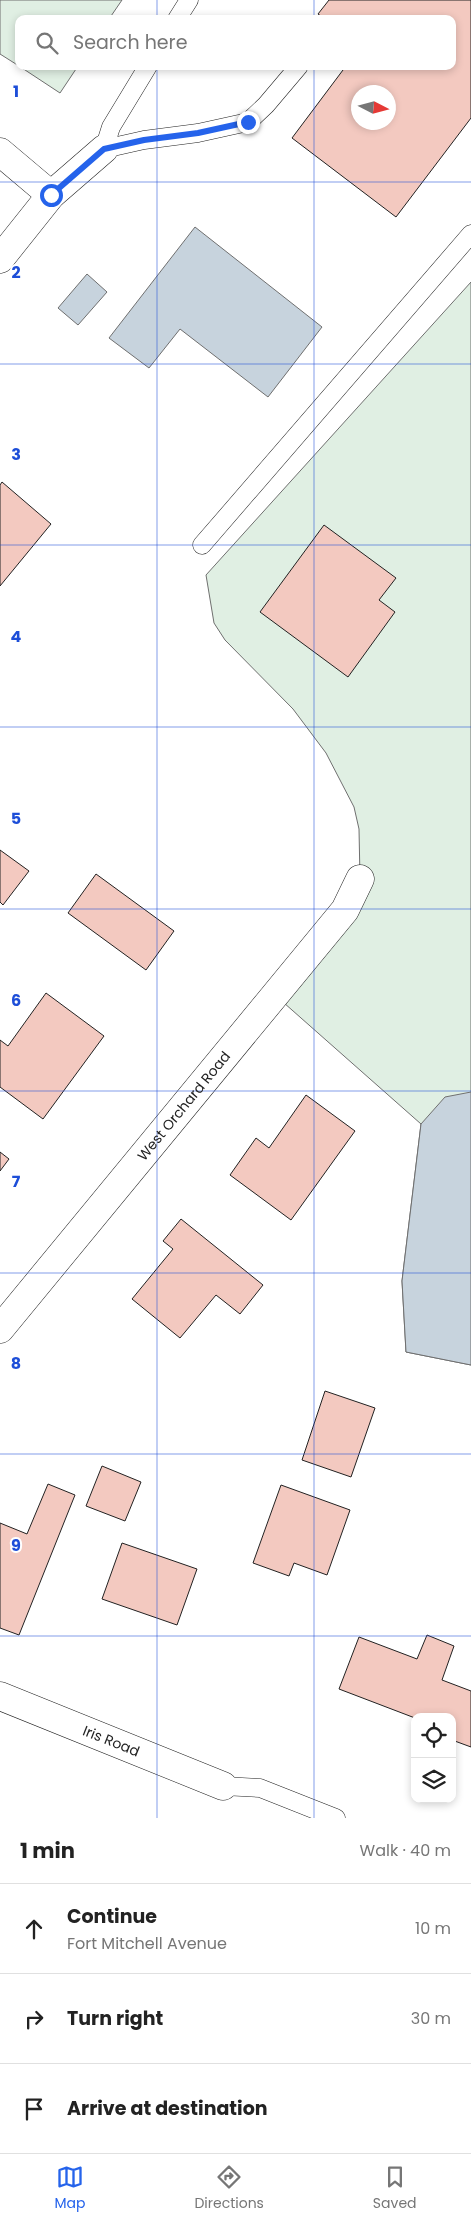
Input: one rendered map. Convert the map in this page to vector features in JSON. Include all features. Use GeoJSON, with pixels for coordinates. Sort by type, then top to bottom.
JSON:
{"type":"FeatureCollection","features":[{"type":"Feature","properties":{"kind":"street"},"geometry":{"type":"LineString","coordinates":[[0,259],[51,195],[104,149]]}},
{"type":"Feature","properties":{"kind":"street"},"geometry":{"type":"LineString","coordinates":[[0,152],[51,195]]}},
{"type":"Feature","properties":{"kind":"street","name":"West Orchard Road"},"geometry":{"type":"LineString","coordinates":[[0,1329],[345,910],[360,879]]}},
{"type":"Feature","properties":{"kind":"street","name":"Iris Road"},"geometry":{"type":"LineString","coordinates":[[0,1696],[224,1786]]}},
{"type":"Feature","properties":{"kind":"lane"},"geometry":{"type":"LineString","coordinates":[[180,15],[189,0]]}},
{"type":"Feature","properties":{"kind":"lane"},"geometry":{"type":"LineString","coordinates":[[104,149],[111,127],[146,70]]}},
{"type":"Feature","properties":{"kind":"lane"},"geometry":{"type":"LineString","coordinates":[[104,149],[144,140],[198,133],[248,122],[266,105],[296,70]]}},
{"type":"Feature","properties":{"kind":"lane"},"geometry":{"type":"LineString","coordinates":[[202,546],[471,234]]}},
{"type":"Feature","properties":{"kind":"lane"},"geometry":{"type":"LineString","coordinates":[[224,1786],[260,1788],[336,1818]]}},
{"type":"Feature","properties":{"kind":"green space"},"geometry":{"type":"Polygon","coordinates":[[[0,0],[122,0],[112,15],[15,15],[15,63],[0,54],[0,0]]]}},
{"type":"Feature","properties":{"kind":"green space"},"geometry":{"type":"Polygon","coordinates":[[[25,70],[75,70],[60,93],[25,70]]]}},
{"type":"Feature","properties":{"kind":"green space"},"geometry":{"type":"Polygon","coordinates":[[[471,282],[471,1365],[406,1352],[402,1281],[421,1124],[275,995],[360,879],[359,829],[354,807],[326,753],[293,709],[225,640],[214,623],[206,575],[471,282]]]}},
{"type":"Feature","properties":{"kind":"shaded area"},"geometry":{"type":"Polygon","coordinates":[[[195,227],[322,327],[268,397],[180,329],[149,368],[109,338],[195,227]]]}},
{"type":"Feature","properties":{"kind":"shaded area"},"geometry":{"type":"Polygon","coordinates":[[[87,274],[107,292],[78,325],[58,308],[87,274]]]}},
{"type":"Feature","properties":{"kind":"shaded area"},"geometry":{"type":"Polygon","coordinates":[[[471,1092],[471,1365],[406,1352],[402,1281],[421,1124],[445,1097],[471,1092]]]}},
{"type":"Feature","properties":{"kind":"building"},"geometry":{"type":"Polygon","coordinates":[[[329,0],[471,0],[471,118],[396,217],[292,138],[343,70],[456,70],[456,15],[318,14],[329,0]]]}},
{"type":"Feature","properties":{"kind":"building"},"geometry":{"type":"Polygon","coordinates":[[[2,482],[51,524],[0,586],[0,485],[2,482]]]}},
{"type":"Feature","properties":{"kind":"building"},"geometry":{"type":"Polygon","coordinates":[[[324,525],[396,578],[379,600],[395,612],[348,677],[260,612],[324,525]]]}},
{"type":"Feature","properties":{"kind":"building"},"geometry":{"type":"Polygon","coordinates":[[[0,850],[29,871],[3,905],[0,902],[0,850]]]}},
{"type":"Feature","properties":{"kind":"building"},"geometry":{"type":"Polygon","coordinates":[[[96,874],[174,931],[146,970],[68,913],[96,874]]]}},
{"type":"Feature","properties":{"kind":"building"},"geometry":{"type":"Polygon","coordinates":[[[46,993],[104,1036],[43,1119],[0,1087],[0,1040],[8,1046],[46,993]]]}},
{"type":"Feature","properties":{"kind":"building"},"geometry":{"type":"Polygon","coordinates":[[[306,1095],[355,1131],[291,1220],[230,1175],[256,1138],[269,1148],[306,1095]]]}},
{"type":"Feature","properties":{"kind":"building"},"geometry":{"type":"Polygon","coordinates":[[[0,1152],[9,1159],[0,1171],[0,1152]]]}},
{"type":"Feature","properties":{"kind":"building"},"geometry":{"type":"Polygon","coordinates":[[[181,1219],[263,1285],[240,1314],[216,1295],[180,1338],[132,1299],[173,1249],[163,1241],[181,1219]]]}},
{"type":"Feature","properties":{"kind":"building"},"geometry":{"type":"Polygon","coordinates":[[[325,1391],[375,1408],[351,1477],[302,1460],[325,1391]]]}},
{"type":"Feature","properties":{"kind":"building"},"geometry":{"type":"Polygon","coordinates":[[[102,1466],[141,1482],[125,1521],[86,1506],[102,1466]]]}},
{"type":"Feature","properties":{"kind":"building"},"geometry":{"type":"Polygon","coordinates":[[[48,1484],[75,1495],[19,1635],[0,1628],[0,1523],[27,1534],[48,1484]]]}},
{"type":"Feature","properties":{"kind":"building"},"geometry":{"type":"Polygon","coordinates":[[[281,1485],[350,1510],[327,1575],[294,1563],[289,1576],[253,1563],[281,1485]]]}},
{"type":"Feature","properties":{"kind":"building"},"geometry":{"type":"Polygon","coordinates":[[[122,1543],[197,1569],[177,1625],[102,1599],[122,1543]]]}},
{"type":"Feature","properties":{"kind":"building"},"geometry":{"type":"Polygon","coordinates":[[[427,1635],[454,1646],[442,1680],[471,1691],[471,1747],[456,1741],[456,1713],[411,1713],[411,1716],[339,1689],[359,1637],[417,1659],[427,1635]]]}},
{"type":"Feature","properties":{"kind":"route"},"geometry":{"type":"LineString","coordinates":[[51,195],[104,149],[144,140],[225,128],[248,122]]}}]}
